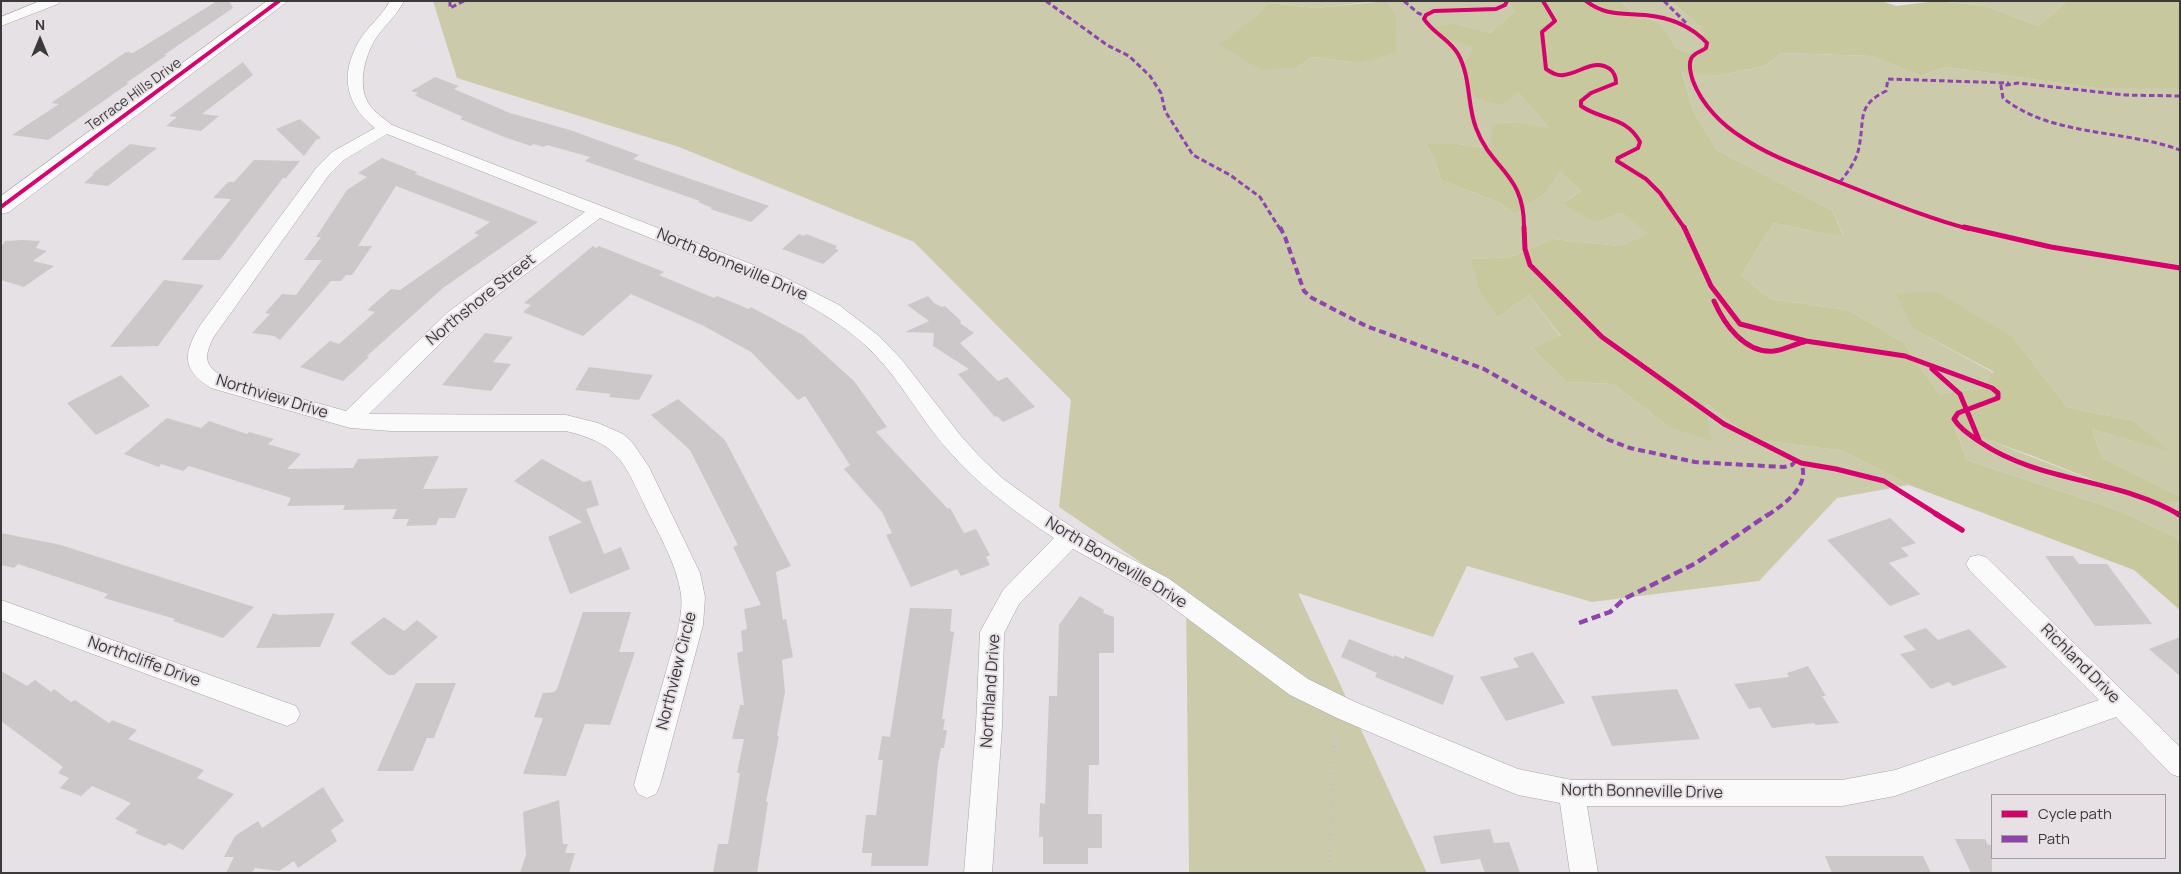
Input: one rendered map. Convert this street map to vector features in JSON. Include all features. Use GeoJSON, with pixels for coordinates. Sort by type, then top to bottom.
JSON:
{"type":"FeatureCollection","features":[{"type":"Feature","properties":{"kind":"street"},"geometry":{"type":"LineString","coordinates":[[1,22],[53,1]]}},
{"type":"Feature","properties":{"kind":"street","name":"Terrace Hills Drive"},"geometry":{"type":"LineString","coordinates":[[1,207],[280,1]]}},
{"type":"Feature","properties":{"kind":"street","name":"North Bonneville Drive"},"geometry":{"type":"LineString","coordinates":[[397,1],[387,18],[366,45],[356,70],[355,84],[362,107],[386,128],[775,280],[832,310],[852,324],[896,365],[953,442],[994,484],[1070,537],[1160,585],[1286,678],[1314,696],[1495,774],[1527,784],[1572,793],[1814,794],[1869,789],[1895,784],[2097,713],[2119,703]]}},
{"type":"Feature","properties":{"kind":"street","name":"Northview Drive"},"geometry":{"type":"LineString","coordinates":[[386,128],[348,149],[330,163],[208,329],[197,349],[196,359],[199,368],[206,376],[218,382],[350,420],[391,423],[552,422],[579,426],[602,433]]}},
{"type":"Feature","properties":{"kind":"street","name":"Northshore Street"},"geometry":{"type":"LineString","coordinates":[[350,420],[455,317],[598,211]]}},
{"type":"Feature","properties":{"kind":"street","name":"Northview Circle"},"geometry":{"type":"LineString","coordinates":[[602,433],[624,448],[638,467],[688,573],[693,597],[692,625],[647,785]]}},
{"type":"Feature","properties":{"kind":"street","name":"Northland Drive"},"geometry":{"type":"LineString","coordinates":[[978,873],[989,726],[992,632],[1011,597],[1070,537]]}},
{"type":"Feature","properties":{"kind":"street","name":"Richland Drive"},"geometry":{"type":"LineString","coordinates":[[1978,564],[2180,765]]}},
{"type":"Feature","properties":{"kind":"street","name":"Northcliffe Drive"},"geometry":{"type":"LineString","coordinates":[[1,610],[287,714]]}},
{"type":"Feature","properties":{"kind":"street"},"geometry":{"type":"LineString","coordinates":[[1572,793],[1584,873]]}},
{"type":"Feature","properties":{"kind":"path"},"geometry":{"type":"LineString","coordinates":[[1818,466],[1878,478],[1892,485],[1904,495]]}},
{"type":"Feature","properties":{"kind":"path"},"geometry":{"type":"LineString","coordinates":[[1328,873],[1334,785],[1335,731]]}},
{"type":"Feature","properties":{"kind":"green space"},"geometry":{"type":"Polygon","coordinates":[[[433,1],[1379,1],[1316,8],[1268,3],[1252,20],[1298,67],[1312,57],[1359,63],[1396,15],[1387,1],[1508,1],[1514,12],[1490,33],[1453,23],[1551,130],[1516,122],[1493,124],[1491,149],[1458,144],[1426,144],[1434,158],[1441,180],[1498,202],[1515,214],[1547,192],[1560,172],[1581,191],[1564,202],[1594,223],[1622,213],[1650,234],[1619,246],[1553,239],[1510,257],[1472,259],[1498,317],[1529,295],[1561,337],[1532,348],[1567,382],[1613,384],[1669,427],[1704,402],[1753,439],[1843,451],[1909,485],[1837,498],[1759,581],[1592,602],[1467,566],[1433,637],[1298,593],[1427,873],[1189,873],[1186,593],[1059,507],[1071,400],[914,242],[679,147],[457,78],[433,1]]]}},
{"type":"Feature","properties":{"kind":"green space"},"geometry":{"type":"Polygon","coordinates":[[[1387,1],[1396,15],[1397,52],[1359,63],[1312,57],[1298,67],[1262,70],[1219,45],[1252,20],[1268,3],[1316,8],[1387,1]]]}},
{"type":"Feature","properties":{"kind":"green space"},"geometry":{"type":"Polygon","coordinates":[[[1508,1],[1621,1],[1632,12],[1661,24],[1676,48],[1697,55],[1706,45],[1700,26],[1670,1],[1881,1],[1896,6],[1937,1],[1985,6],[2039,26],[2067,1],[2180,1],[2180,88],[2096,88],[1946,67],[1920,76],[1872,56],[1781,53],[1765,66],[1716,76],[1682,72],[1693,110],[1717,150],[1832,210],[1843,235],[1815,232],[1774,223],[1741,275],[1770,299],[1848,310],[1904,343],[1939,394],[1984,388],[1994,372],[1913,329],[1896,293],[1937,292],[2014,338],[2067,407],[2134,421],[2172,453],[2092,429],[2102,458],[2180,497],[2180,502],[2153,504],[2030,455],[1955,428],[1967,460],[2115,509],[2180,539],[2180,610],[2134,570],[1909,485],[1843,451],[1753,439],[1704,402],[1712,441],[1669,427],[1613,384],[1567,382],[1532,348],[1561,336],[1529,295],[1498,317],[1479,290],[1471,259],[1510,257],[1553,239],[1619,246],[1649,234],[1622,213],[1594,223],[1563,203],[1581,191],[1560,172],[1547,192],[1515,214],[1498,202],[1441,180],[1434,158],[1426,144],[1458,144],[1490,149],[1492,124],[1516,122],[1550,129],[1518,92],[1501,105],[1475,98],[1462,69],[1474,48],[1426,30],[1453,23],[1490,33],[1514,12],[1508,1]]]}},
{"type":"Feature","properties":{"kind":"green space"},"geometry":{"type":"Polygon","coordinates":[[[1621,1],[1670,1],[1700,26],[1706,45],[1697,55],[1676,48],[1661,24],[1632,12],[1621,1]]]}},
{"type":"Feature","properties":{"kind":"green space"},"geometry":{"type":"Polygon","coordinates":[[[1939,1],[2067,1],[2039,26],[1985,6],[1939,1]]]}},
{"type":"Feature","properties":{"kind":"green space"},"geometry":{"type":"Polygon","coordinates":[[[1781,53],[1872,56],[1920,76],[1946,67],[2096,88],[2180,88],[2180,497],[2102,458],[2092,429],[2170,452],[2134,421],[2067,407],[2014,338],[1913,329],[1994,373],[1985,388],[1939,394],[1904,343],[1848,310],[1770,299],[1741,275],[1774,223],[1815,232],[1843,234],[1832,210],[1717,150],[1693,110],[1682,71],[1716,76],[1765,66],[1781,53]]]}},
{"type":"Feature","properties":{"kind":"green space"},"geometry":{"type":"Polygon","coordinates":[[[1955,427],[2153,504],[2180,502],[2180,539],[2115,509],[1967,460],[1955,427]]]}},
{"type":"Feature","properties":{"kind":"building"},"geometry":{"type":"Polygon","coordinates":[[[217,1],[229,1],[233,8],[164,55],[167,55],[48,140],[12,135],[59,104],[51,103],[126,52],[133,53],[217,1]]]}},
{"type":"Feature","properties":{"kind":"building"},"geometry":{"type":"Polygon","coordinates":[[[243,62],[253,75],[202,114],[219,116],[201,131],[166,126],[177,117],[169,116],[243,62]]]}},
{"type":"Feature","properties":{"kind":"building"},"geometry":{"type":"Polygon","coordinates":[[[435,77],[459,86],[454,89],[510,113],[570,130],[639,155],[633,159],[769,206],[751,222],[710,209],[712,208],[698,202],[700,201],[585,161],[590,157],[547,145],[544,147],[533,144],[531,146],[504,137],[460,119],[463,117],[420,98],[415,95],[418,93],[411,91],[435,77]]]}},
{"type":"Feature","properties":{"kind":"building"},"geometry":{"type":"Polygon","coordinates":[[[300,119],[321,138],[316,140],[304,156],[276,129],[300,119]]]}},
{"type":"Feature","properties":{"kind":"building"},"geometry":{"type":"Polygon","coordinates":[[[130,144],[157,148],[108,186],[84,183],[94,174],[92,174],[130,144]]]}},
{"type":"Feature","properties":{"kind":"building"},"geometry":{"type":"Polygon","coordinates":[[[382,158],[417,172],[415,174],[538,222],[443,288],[367,356],[369,357],[343,381],[300,367],[330,341],[339,344],[375,312],[367,310],[391,289],[400,290],[479,235],[474,233],[490,222],[396,186],[358,246],[372,246],[352,275],[346,275],[341,281],[331,281],[280,340],[274,336],[252,333],[270,314],[265,313],[282,294],[296,295],[322,260],[304,260],[321,237],[316,237],[347,190],[367,177],[358,173],[382,158]]]}},
{"type":"Feature","properties":{"kind":"building"},"geometry":{"type":"Polygon","coordinates":[[[254,160],[300,161],[286,178],[283,178],[220,260],[181,260],[231,199],[213,198],[228,182],[234,182],[254,160]]]}},
{"type":"Feature","properties":{"kind":"building"},"geometry":{"type":"Polygon","coordinates":[[[799,234],[804,236],[806,234],[837,246],[835,249],[839,250],[823,264],[782,249],[799,234]]]}},
{"type":"Feature","properties":{"kind":"building"},"geometry":{"type":"Polygon","coordinates":[[[5,241],[40,241],[36,248],[47,251],[33,261],[54,266],[24,287],[1,280],[1,247],[5,241]]]}},
{"type":"Feature","properties":{"kind":"building"},"geometry":{"type":"Polygon","coordinates":[[[593,246],[596,248],[599,246],[664,272],[659,275],[714,298],[717,296],[749,309],[751,307],[803,335],[854,381],[887,427],[876,432],[948,509],[950,508],[964,533],[976,529],[990,555],[986,557],[990,565],[961,576],[957,569],[911,587],[886,535],[892,533],[882,512],[844,469],[850,465],[805,396],[798,400],[751,352],[702,325],[631,294],[583,336],[523,312],[531,305],[524,303],[593,246]]]}},
{"type":"Feature","properties":{"kind":"building"},"geometry":{"type":"Polygon","coordinates":[[[164,280],[204,285],[158,346],[110,347],[164,280]]]}},
{"type":"Feature","properties":{"kind":"building"},"geometry":{"type":"Polygon","coordinates":[[[928,296],[934,303],[942,307],[945,306],[961,321],[960,323],[974,333],[960,343],[998,381],[1007,377],[1035,407],[1003,422],[997,416],[995,417],[958,374],[969,369],[933,346],[934,333],[905,332],[929,321],[907,305],[928,296]]]}},
{"type":"Feature","properties":{"kind":"building"},"geometry":{"type":"Polygon","coordinates":[[[485,333],[513,337],[493,362],[511,364],[491,391],[442,385],[485,333]]]}},
{"type":"Feature","properties":{"kind":"building"},"geometry":{"type":"Polygon","coordinates":[[[589,367],[653,375],[639,400],[609,397],[611,394],[575,390],[589,367]]]}},
{"type":"Feature","properties":{"kind":"building"},"geometry":{"type":"Polygon","coordinates":[[[121,375],[150,406],[96,435],[67,403],[121,375]]]}},
{"type":"Feature","properties":{"kind":"building"},"geometry":{"type":"Polygon","coordinates":[[[678,399],[725,440],[791,566],[776,572],[783,620],[786,619],[793,657],[782,660],[785,692],[777,736],[779,736],[766,802],[768,802],[757,873],[713,873],[718,844],[728,844],[740,773],[737,773],[744,739],[732,739],[740,705],[744,705],[737,653],[743,651],[741,631],[747,629],[744,609],[761,605],[733,547],[738,545],[690,450],[651,415],[678,399]]]}},
{"type":"Feature","properties":{"kind":"building"},"geometry":{"type":"Polygon","coordinates":[[[167,418],[201,428],[209,421],[247,434],[249,432],[274,439],[268,444],[301,454],[287,469],[353,468],[358,459],[439,456],[423,489],[468,488],[455,518],[439,518],[436,525],[406,526],[409,519],[392,519],[397,509],[343,510],[345,505],[287,506],[291,498],[189,466],[183,471],[161,464],[159,467],[124,454],[167,418]]]}},
{"type":"Feature","properties":{"kind":"building"},"geometry":{"type":"Polygon","coordinates":[[[542,459],[584,482],[591,480],[599,505],[586,509],[604,554],[621,547],[630,569],[570,594],[548,537],[582,522],[514,481],[542,459]]]}},
{"type":"Feature","properties":{"kind":"building"},"geometry":{"type":"Polygon","coordinates":[[[1890,518],[1916,543],[1901,548],[1909,556],[1889,563],[1920,594],[1890,606],[1827,540],[1890,518]]]}},
{"type":"Feature","properties":{"kind":"building"},"geometry":{"type":"Polygon","coordinates":[[[1,533],[61,545],[254,607],[223,638],[173,621],[175,619],[104,598],[108,594],[18,564],[14,568],[1,565],[1,533]]]}},
{"type":"Feature","properties":{"kind":"building"},"geometry":{"type":"Polygon","coordinates":[[[2045,556],[2073,556],[2079,564],[2107,564],[2152,624],[2095,626],[2045,556]]]}},
{"type":"Feature","properties":{"kind":"building"},"geometry":{"type":"Polygon","coordinates":[[[1080,596],[1104,610],[1103,613],[1114,617],[1114,653],[1099,653],[1099,765],[1089,765],[1088,814],[1102,814],[1102,848],[1088,848],[1088,864],[1043,864],[1043,837],[1039,837],[1040,803],[1045,804],[1049,696],[1057,696],[1059,625],[1080,596]]]}},
{"type":"Feature","properties":{"kind":"building"},"geometry":{"type":"Polygon","coordinates":[[[910,608],[952,609],[950,631],[954,632],[942,719],[945,719],[943,730],[947,730],[944,748],[941,748],[938,764],[928,866],[871,866],[872,853],[862,853],[866,815],[876,815],[883,760],[878,760],[882,736],[890,737],[910,608]]]}},
{"type":"Feature","properties":{"kind":"building"},"geometry":{"type":"Polygon","coordinates":[[[583,612],[631,612],[619,652],[635,652],[610,725],[585,724],[566,776],[523,774],[543,718],[534,717],[543,693],[554,692],[557,689],[583,612]]]}},
{"type":"Feature","properties":{"kind":"building"},"geometry":{"type":"Polygon","coordinates":[[[273,613],[279,615],[335,613],[320,647],[256,648],[273,613]]]}},
{"type":"Feature","properties":{"kind":"building"},"geometry":{"type":"Polygon","coordinates":[[[384,617],[404,631],[417,620],[438,637],[394,675],[388,675],[350,643],[384,617]]]}},
{"type":"Feature","properties":{"kind":"building"},"geometry":{"type":"Polygon","coordinates":[[[1926,628],[1938,640],[1969,629],[2007,667],[1953,686],[1949,682],[1931,689],[1900,654],[1916,650],[1903,636],[1926,628]]]}},
{"type":"Feature","properties":{"kind":"building"},"geometry":{"type":"Polygon","coordinates":[[[2180,637],[2180,676],[2149,649],[2180,637]]]}},
{"type":"Feature","properties":{"kind":"building"},"geometry":{"type":"Polygon","coordinates":[[[1349,639],[1394,657],[1394,655],[1404,659],[1405,656],[1454,676],[1443,705],[1375,677],[1377,673],[1341,657],[1349,639]]]}},
{"type":"Feature","properties":{"kind":"building"},"geometry":{"type":"Polygon","coordinates":[[[1533,652],[1565,703],[1506,721],[1480,677],[1519,667],[1513,658],[1533,652]]]}},
{"type":"Feature","properties":{"kind":"building"},"geometry":{"type":"Polygon","coordinates":[[[1808,666],[1826,696],[1822,696],[1839,723],[1816,725],[1814,723],[1772,728],[1760,707],[1749,709],[1734,684],[1789,677],[1787,673],[1808,666]]]}},
{"type":"Feature","properties":{"kind":"building"},"geometry":{"type":"Polygon","coordinates":[[[1,671],[27,686],[35,680],[51,692],[54,689],[71,702],[75,700],[109,723],[112,720],[137,730],[128,739],[204,770],[197,778],[234,794],[183,850],[169,843],[165,846],[135,833],[138,830],[115,819],[131,803],[92,786],[81,796],[60,788],[69,778],[58,773],[63,767],[1,721],[1,671]]]}},
{"type":"Feature","properties":{"kind":"building"},"geometry":{"type":"Polygon","coordinates":[[[416,683],[456,683],[434,738],[427,738],[413,771],[377,771],[416,683]]]}},
{"type":"Feature","properties":{"kind":"building"},"geometry":{"type":"Polygon","coordinates":[[[1677,689],[1700,739],[1612,746],[1591,696],[1677,689]]]}},
{"type":"Feature","properties":{"kind":"building"},"geometry":{"type":"Polygon","coordinates":[[[323,787],[344,821],[331,830],[337,841],[298,868],[294,861],[279,871],[255,868],[252,873],[226,873],[234,857],[224,857],[235,836],[258,821],[262,828],[323,787]]]}},
{"type":"Feature","properties":{"kind":"building"},"geometry":{"type":"Polygon","coordinates":[[[559,800],[563,844],[568,844],[565,853],[575,853],[569,873],[520,873],[526,855],[523,812],[559,800]]]}},
{"type":"Feature","properties":{"kind":"building"},"geometry":{"type":"Polygon","coordinates":[[[1490,829],[1494,843],[1509,842],[1520,873],[1485,873],[1480,859],[1441,864],[1433,836],[1490,829]]]}},
{"type":"Feature","properties":{"kind":"building"},"geometry":{"type":"Polygon","coordinates":[[[1955,839],[1985,839],[1988,845],[1991,845],[1992,873],[1971,873],[1955,839]]]}},
{"type":"Feature","properties":{"kind":"building"},"geometry":{"type":"Polygon","coordinates":[[[1825,856],[1923,856],[1931,873],[1832,873],[1825,856]]]}},
{"type":"Feature","properties":{"kind":"marked path"},"geometry":{"type":"LineString","coordinates":[[450,1],[450,8],[464,1]]}},
{"type":"Feature","properties":{"kind":"marked path"},"geometry":{"type":"LineString","coordinates":[[1046,1],[1107,45],[1129,56],[1150,76],[1161,93],[1165,111],[1193,155],[1230,175],[1260,197],[1285,237],[1304,291],[1312,298],[1366,326],[1484,369],[1609,440],[1630,448],[1673,459],[1717,464],[1784,467],[1792,465],[1796,460]]}},
{"type":"Feature","properties":{"kind":"marked path"},"geometry":{"type":"LineString","coordinates":[[1404,1],[1418,13],[1425,16]]}},
{"type":"Feature","properties":{"kind":"marked path"},"geometry":{"type":"LineString","coordinates":[[1664,1],[1687,24]]}},
{"type":"Feature","properties":{"kind":"marked path"},"geometry":{"type":"LineString","coordinates":[[1840,182],[1851,167],[1859,149],[1863,111],[1874,97],[1886,91],[1888,79],[2009,83]]}},
{"type":"Feature","properties":{"kind":"marked path"},"geometry":{"type":"LineString","coordinates":[[2180,96],[2125,95],[2018,83],[2001,86],[2003,98],[2016,108],[2037,117],[2088,130],[2155,142],[2180,150]]}},
{"type":"Feature","properties":{"kind":"marked path"},"geometry":{"type":"LineString","coordinates":[[1579,623],[1610,612],[1624,599],[1696,563],[1778,508],[1793,494],[1802,482],[1804,469],[1801,463]]}},
{"type":"Feature","properties":{"kind":"cycle path"},"geometry":{"type":"LineString","coordinates":[[1,207],[279,1]]}},
{"type":"Feature","properties":{"kind":"cycle path"},"geometry":{"type":"LineString","coordinates":[[1507,1],[1505,5],[1496,9],[1434,11],[1426,15],[1424,19],[1432,29],[1455,49],[1462,61],[1476,128],[1486,147],[1506,172],[1521,198],[1524,215],[1526,257],[1530,265],[1602,337],[1724,424],[1801,463],[1836,469],[1884,481],[1962,530]]}},
{"type":"Feature","properties":{"kind":"cycle path"},"geometry":{"type":"LineString","coordinates":[[1543,1],[1555,21],[1542,32],[1546,69],[1552,73],[1564,75],[1595,65],[1603,66],[1613,72],[1616,83],[1591,93],[1581,101],[1581,106],[1588,111],[1621,123],[1635,133],[1640,142],[1638,148],[1618,158],[1617,161],[1646,179],[1660,193],[1685,229],[1711,286],[1740,324],[1806,341],[1905,356],[1992,388],[1998,393],[1998,398],[1958,413],[1954,419],[1973,437],[1991,449],[2030,467],[2134,496],[2163,506],[2180,515]]}},
{"type":"Feature","properties":{"kind":"cycle path"},"geometry":{"type":"LineString","coordinates":[[1586,1],[1607,13],[1645,15],[1670,20],[1687,27],[1702,37],[1707,43],[1706,48],[1694,55],[1690,63],[1694,84],[1698,92],[1710,110],[1725,125],[1761,149],[1891,203],[1957,226],[2051,247],[2180,268]]}},
{"type":"Feature","properties":{"kind":"cycle path"},"geometry":{"type":"LineString","coordinates":[[1714,301],[1728,326],[1752,347],[1774,351],[1804,342]]}},
{"type":"Feature","properties":{"kind":"cycle path"},"geometry":{"type":"LineString","coordinates":[[1932,369],[1960,394],[1979,440]]}}]}
